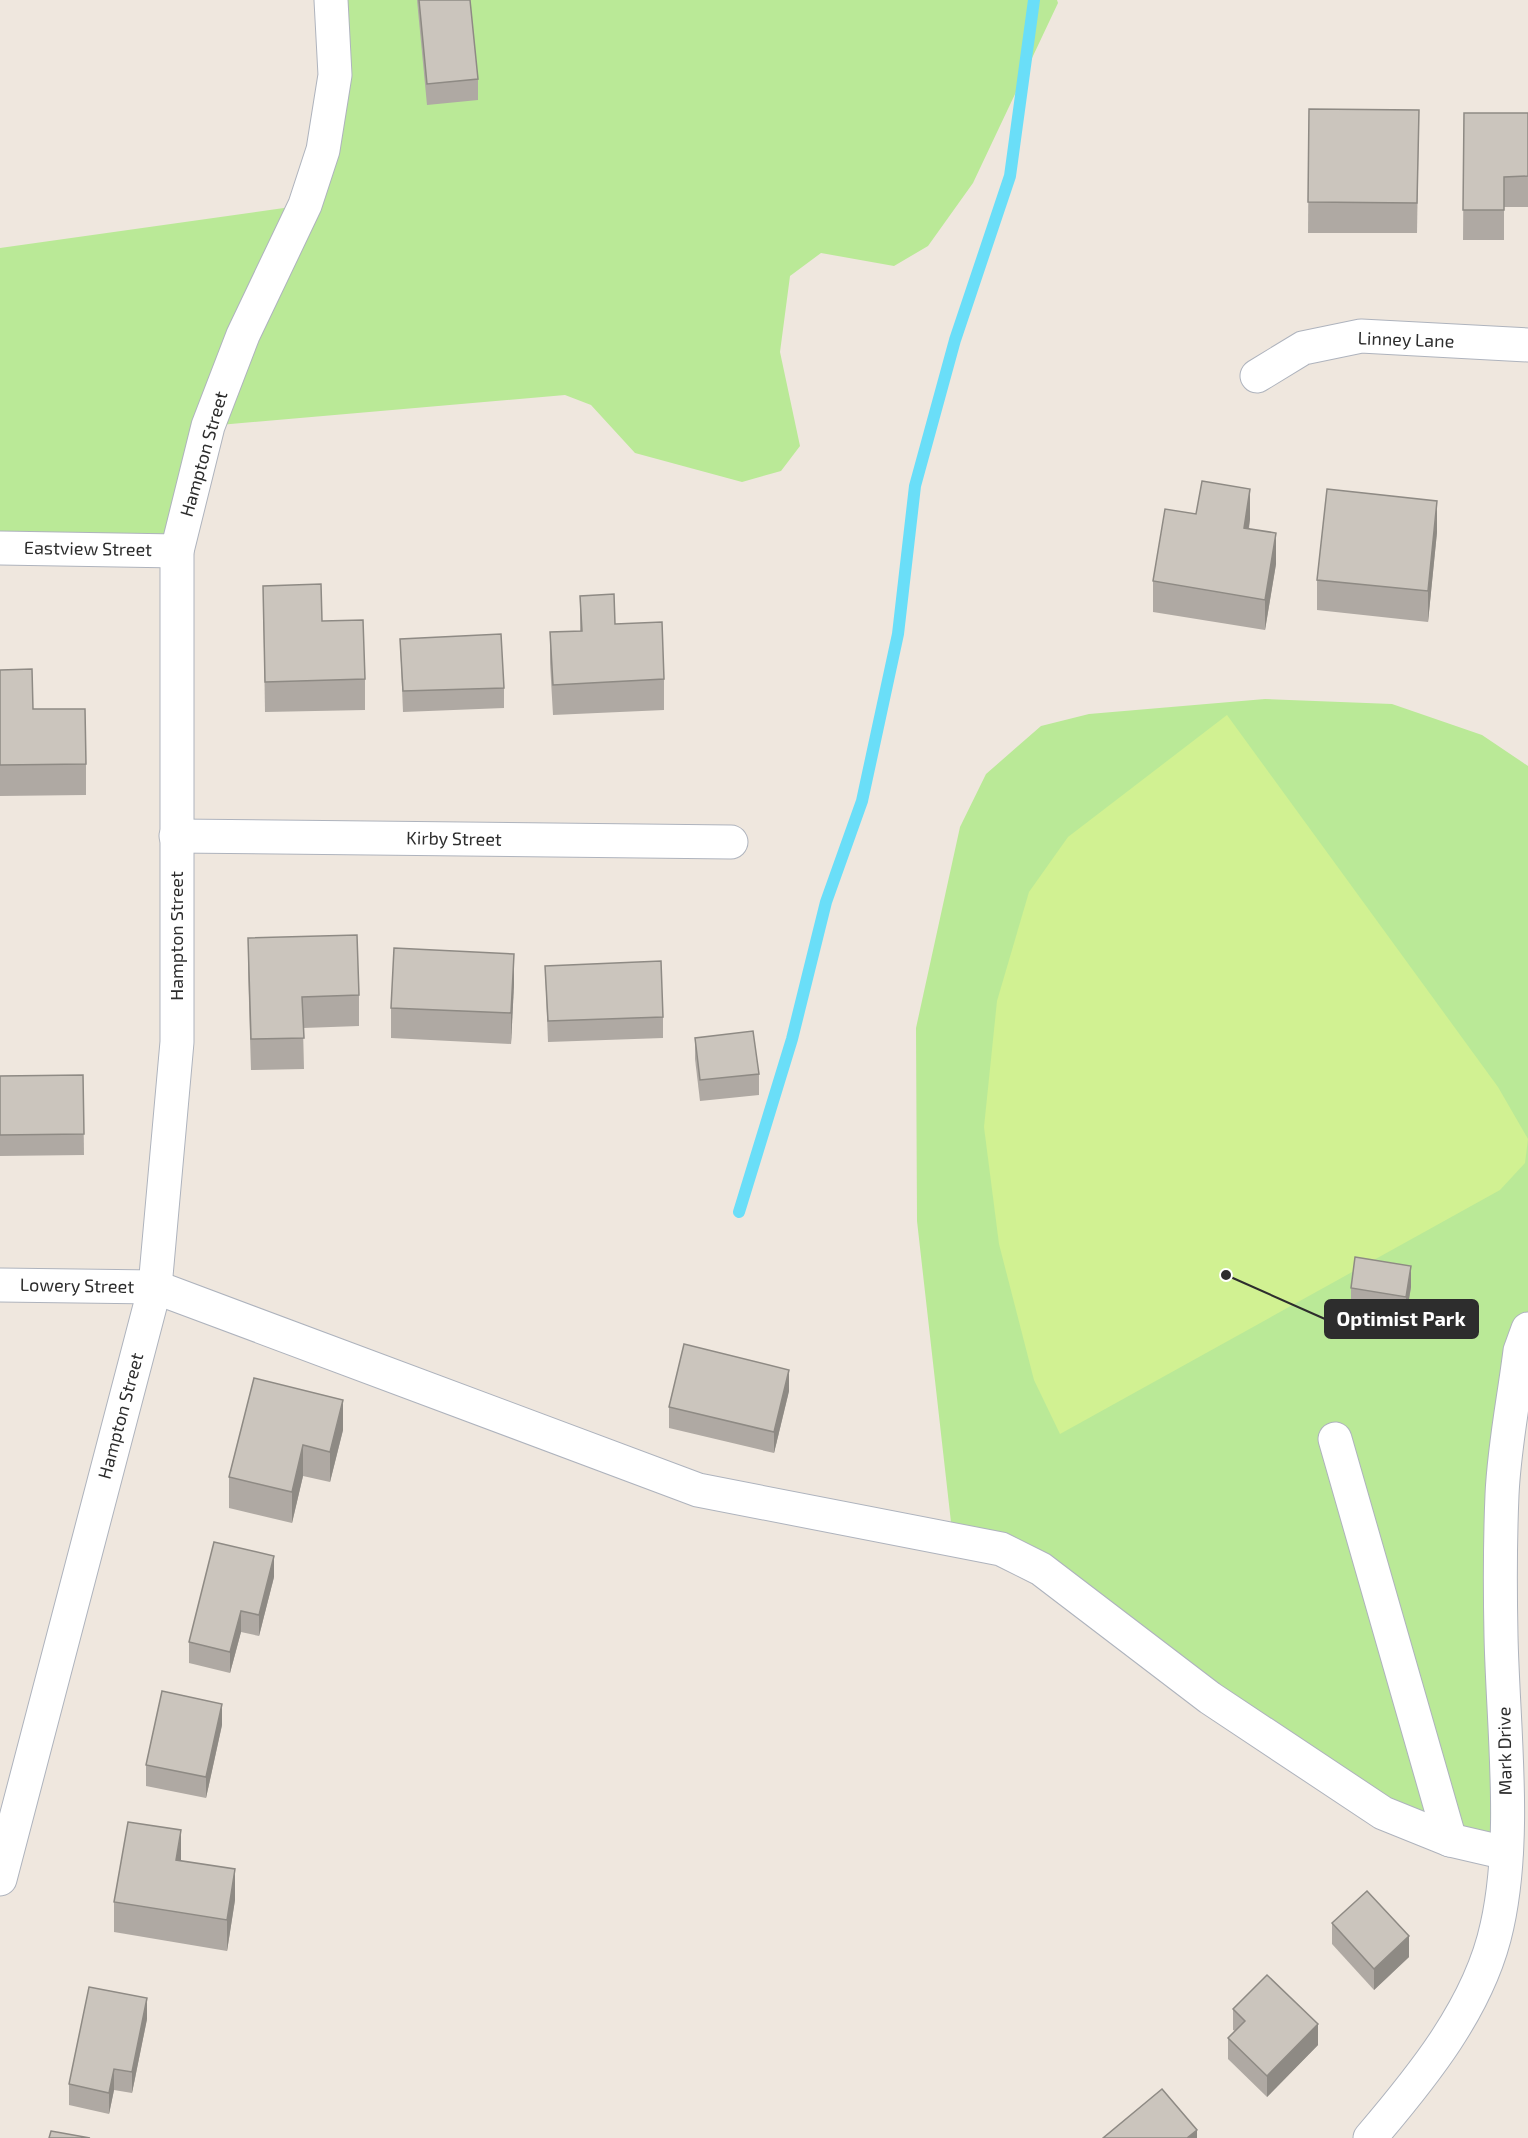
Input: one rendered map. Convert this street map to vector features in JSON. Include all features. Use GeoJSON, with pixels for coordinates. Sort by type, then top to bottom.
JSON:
{"type":"FeatureCollection","features":[{"type":"Feature","properties":{"kind":"street","name":"Hampton Street"},"geometry":{"type":"LineString","coordinates":[[0,1879],[155,1287],[177,1042],[177,551],[208,426],[243,334],[305,205],[323,150],[335,75],[331,0]]}},
{"type":"Feature","properties":{"kind":"street","name":"Linney Lane"},"geometry":{"type":"LineString","coordinates":[[1257,376],[1303,348],[1361,336],[1528,345]]}},
{"type":"Feature","properties":{"kind":"street","name":"Eastview Street"},"geometry":{"type":"LineString","coordinates":[[0,548],[177,551]]}},
{"type":"Feature","properties":{"kind":"street","name":"Kirby Street"},"geometry":{"type":"LineString","coordinates":[[176,836],[731,842]]}},
{"type":"Feature","properties":{"kind":"street","name":"Lowery Street"},"geometry":{"type":"LineString","coordinates":[[0,1285],[155,1287],[698,1490],[1002,1549],[1041,1569],[1210,1698],[1373,1806],[1450,1840],[1506,1853]]}},
{"type":"Feature","properties":{"kind":"street","name":"Mark Drive"},"geometry":{"type":"LineString","coordinates":[[1370,2138],[1436,2053],[1478,1985],[1497,1926],[1506,1853],[1506,1747],[1501,1636],[1502,1494],[1520,1351],[1528,1329]]}},
{"type":"Feature","properties":{"kind":"street"},"geometry":{"type":"LineString","coordinates":[[1335,1439],[1450,1840]]}},
{"type":"Feature","properties":{"kind":"green space"},"geometry":{"type":"Polygon","coordinates":[[[331,0],[1057,0],[1058,3],[973,183],[928,246],[894,266],[821,253],[790,276],[780,352],[800,446],[781,471],[742,482],[635,453],[591,405],[565,395],[208,426],[177,551],[0,548],[0,248],[305,205],[331,0]]]}},
{"type":"Feature","properties":{"kind":"green space"},"geometry":{"type":"Polygon","coordinates":[[[1265,699],[1392,704],[1482,735],[1528,766],[1528,1329],[1520,1351],[1506,1853],[1450,1840],[1041,1569],[953,1540],[917,1221],[916,1028],[960,827],[986,774],[1041,726],[1089,714],[1265,699]]]}},
{"type":"Feature","properties":{"kind":"green space"},"geometry":{"type":"Polygon","coordinates":[[[1227,715],[1498,1087],[1528,1139],[1525,1163],[1500,1190],[1060,1434],[1034,1380],[999,1244],[984,1127],[997,1001],[1029,892],[1068,837],[1227,715]]]}},
{"type":"Feature","properties":{"kind":"building"},"geometry":{"type":"Polygon","coordinates":[[[419,0],[470,0],[478,79],[427,84],[419,0]]]}},
{"type":"Feature","properties":{"kind":"building"},"geometry":{"type":"Polygon","coordinates":[[[1309,109],[1419,110],[1417,203],[1308,202],[1309,109]]]}},
{"type":"Feature","properties":{"kind":"building"},"geometry":{"type":"Polygon","coordinates":[[[1464,113],[1528,113],[1528,176],[1504,177],[1504,210],[1463,210],[1464,113]]]}},
{"type":"Feature","properties":{"kind":"building"},"geometry":{"type":"Polygon","coordinates":[[[1202,481],[1250,489],[1244,528],[1276,533],[1265,600],[1153,581],[1165,509],[1196,514],[1202,481]]]}},
{"type":"Feature","properties":{"kind":"building"},"geometry":{"type":"Polygon","coordinates":[[[1327,489],[1437,501],[1428,591],[1317,580],[1327,489]]]}},
{"type":"Feature","properties":{"kind":"building"},"geometry":{"type":"Polygon","coordinates":[[[321,584],[322,621],[363,620],[365,679],[265,682],[263,586],[321,584]]]}},
{"type":"Feature","properties":{"kind":"building"},"geometry":{"type":"Polygon","coordinates":[[[614,594],[615,624],[662,622],[664,679],[553,685],[550,632],[582,631],[580,596],[614,594]]]}},
{"type":"Feature","properties":{"kind":"building"},"geometry":{"type":"Polygon","coordinates":[[[501,634],[504,688],[403,691],[400,639],[501,634]]]}},
{"type":"Feature","properties":{"kind":"building"},"geometry":{"type":"Polygon","coordinates":[[[32,669],[33,709],[85,709],[86,764],[0,765],[0,670],[32,669]]]}},
{"type":"Feature","properties":{"kind":"building"},"geometry":{"type":"Polygon","coordinates":[[[357,935],[359,995],[302,997],[304,1038],[251,1039],[248,938],[357,935]]]}},
{"type":"Feature","properties":{"kind":"building"},"geometry":{"type":"Polygon","coordinates":[[[394,948],[514,954],[511,1013],[391,1008],[394,948]]]}},
{"type":"Feature","properties":{"kind":"building"},"geometry":{"type":"Polygon","coordinates":[[[661,961],[663,1017],[548,1021],[545,966],[661,961]]]}},
{"type":"Feature","properties":{"kind":"building"},"geometry":{"type":"Polygon","coordinates":[[[753,1031],[759,1074],[700,1080],[695,1038],[753,1031]]]}},
{"type":"Feature","properties":{"kind":"building"},"geometry":{"type":"Polygon","coordinates":[[[83,1075],[84,1134],[0,1135],[0,1076],[83,1075]]]}},
{"type":"Feature","properties":{"kind":"building"},"geometry":{"type":"Polygon","coordinates":[[[1355,1257],[1411,1266],[1406,1297],[1351,1288],[1355,1257]]]}},
{"type":"Feature","properties":{"kind":"building"},"geometry":{"type":"Polygon","coordinates":[[[684,1344],[789,1370],[774,1432],[669,1407],[684,1344]]]}},
{"type":"Feature","properties":{"kind":"building"},"geometry":{"type":"Polygon","coordinates":[[[254,1378],[343,1400],[330,1452],[303,1445],[292,1492],[229,1477],[254,1378]]]}},
{"type":"Feature","properties":{"kind":"building"},"geometry":{"type":"Polygon","coordinates":[[[214,1542],[274,1556],[259,1615],[241,1611],[230,1652],[189,1642],[214,1542]]]}},
{"type":"Feature","properties":{"kind":"building"},"geometry":{"type":"Polygon","coordinates":[[[162,1691],[222,1704],[206,1777],[146,1765],[162,1691]]]}},
{"type":"Feature","properties":{"kind":"building"},"geometry":{"type":"Polygon","coordinates":[[[128,1822],[181,1830],[176,1860],[235,1869],[227,1920],[114,1902],[128,1822]]]}},
{"type":"Feature","properties":{"kind":"building"},"geometry":{"type":"Polygon","coordinates":[[[1367,1891],[1409,1936],[1374,1969],[1332,1923],[1367,1891]]]}},
{"type":"Feature","properties":{"kind":"building"},"geometry":{"type":"Polygon","coordinates":[[[1267,1975],[1318,2024],[1267,2076],[1228,2038],[1245,2021],[1233,2009],[1267,1975]]]}},
{"type":"Feature","properties":{"kind":"building"},"geometry":{"type":"Polygon","coordinates":[[[89,1987],[147,1998],[132,2072],[114,2069],[109,2093],[69,2084],[89,1987]]]}},
{"type":"Feature","properties":{"kind":"building"},"geometry":{"type":"Polygon","coordinates":[[[1162,2089],[1197,2130],[1187,2138],[1103,2138],[1162,2089]]]}},
{"type":"Feature","properties":{"kind":"building"},"geometry":{"type":"Polygon","coordinates":[[[51,2131],[90,2138],[49,2138],[51,2131]]]}},
{"type":"Feature","properties":{"kind":"waterway"},"geometry":{"type":"LineString","coordinates":[[739,1212],[792,1039],[826,902],[862,801],[898,634],[915,486],[955,340],[1010,176],[1034,0]]}},
{"type":"Feature","properties":{"kind":"place","name":"Optimist Park"},"geometry":{"type":"Point","coordinates":[1226,1275]}}]}
